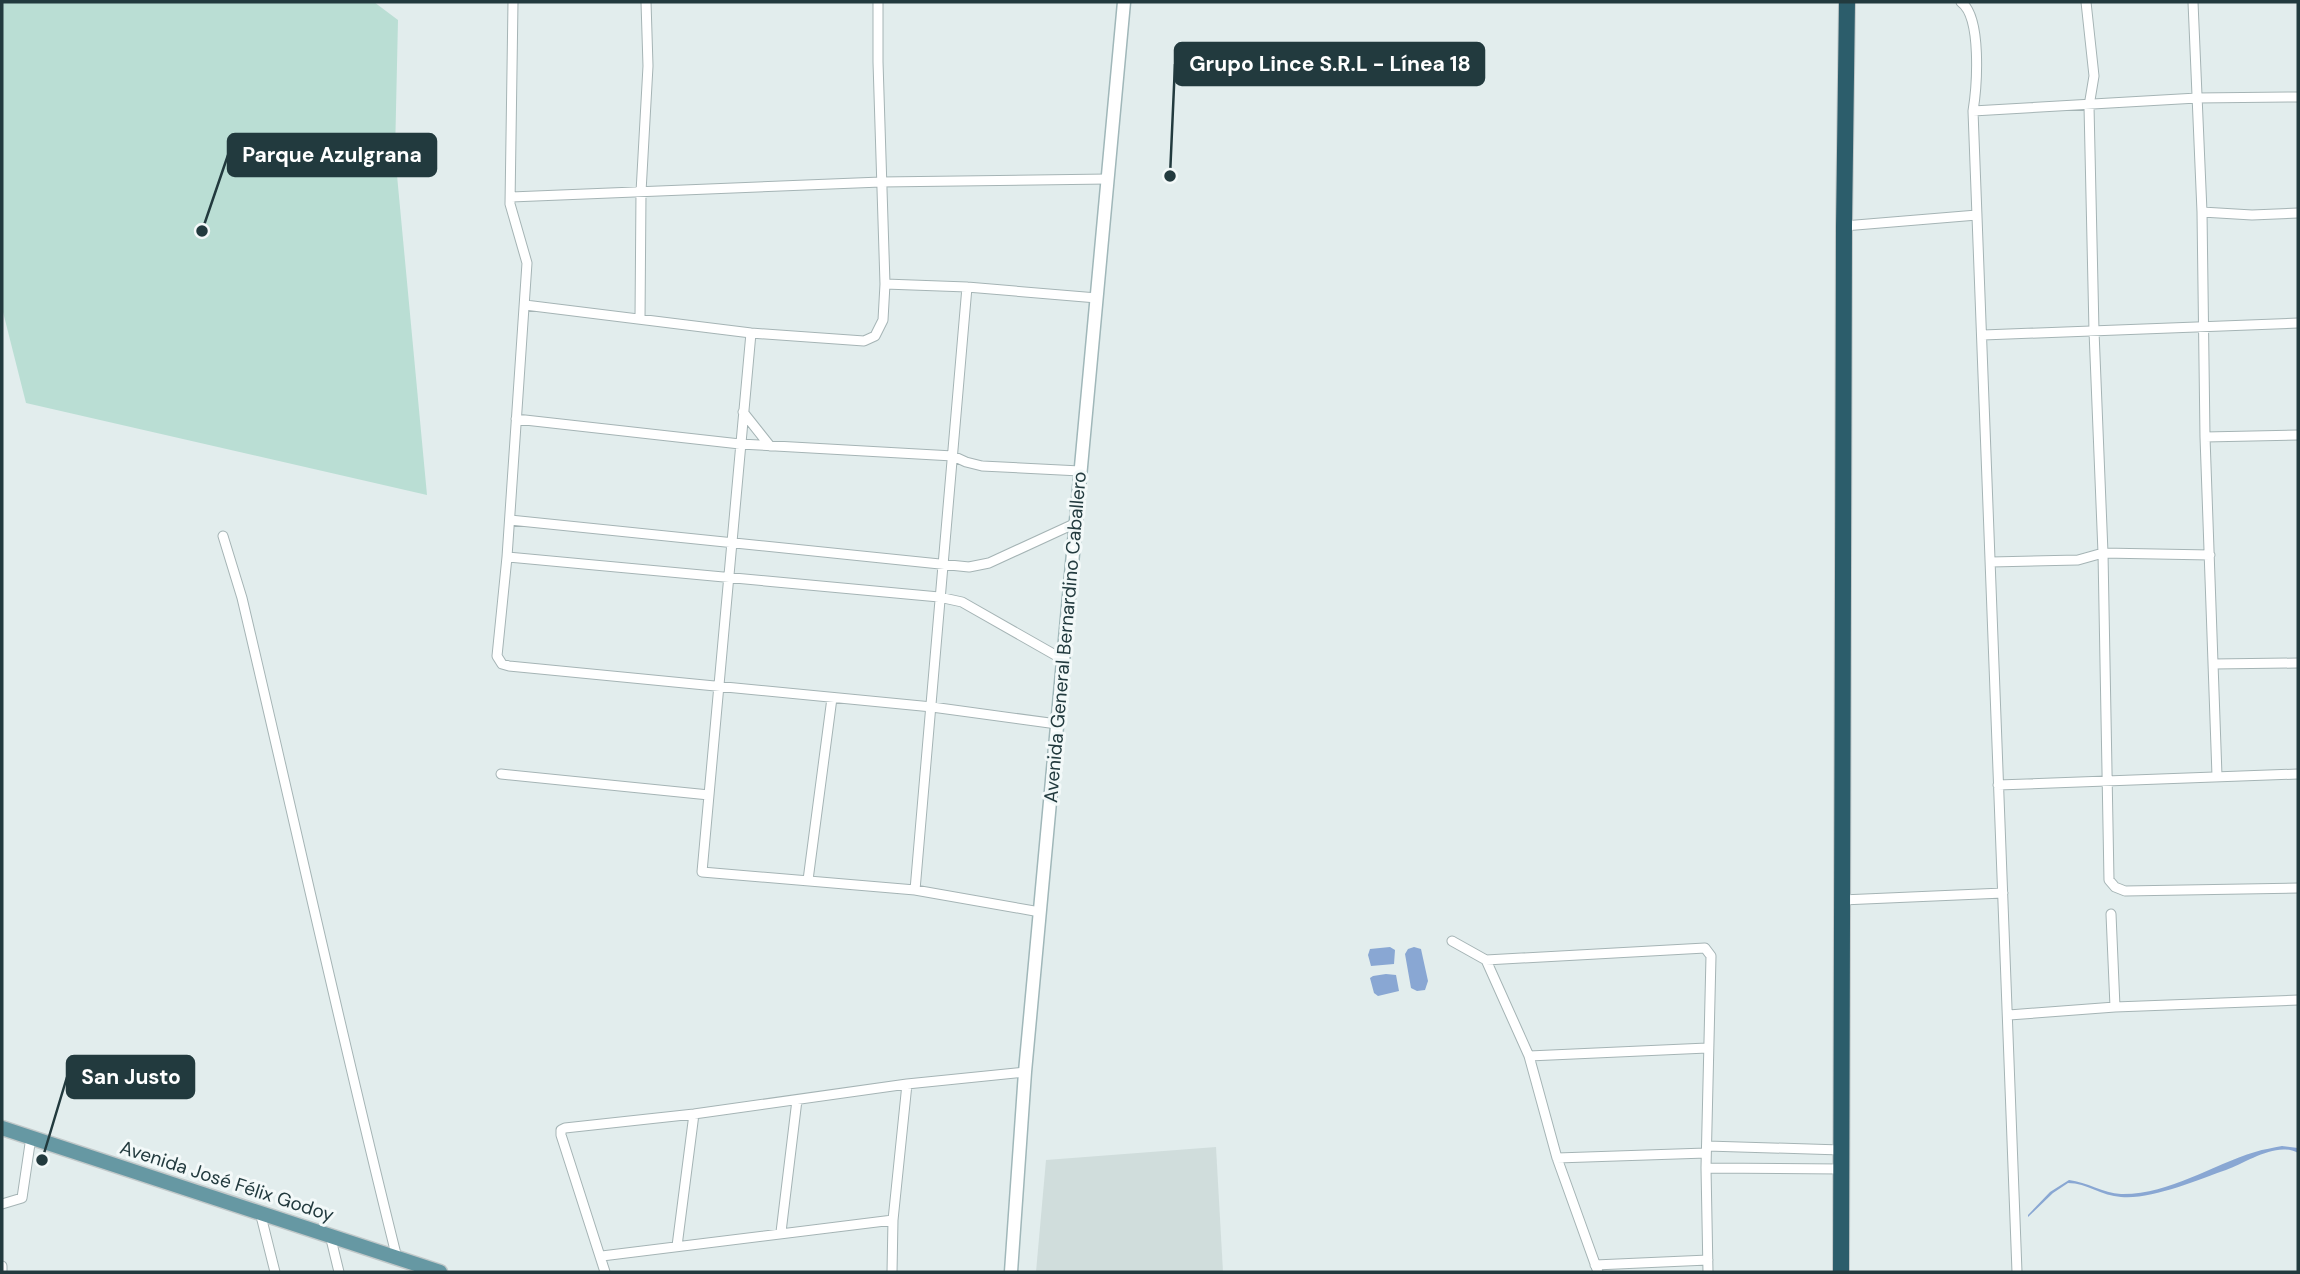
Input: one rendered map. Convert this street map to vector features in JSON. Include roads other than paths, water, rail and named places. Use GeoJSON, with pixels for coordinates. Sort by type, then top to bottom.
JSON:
{"type":"FeatureCollection","features":[{"type":"Feature","properties":{"kind":"highway"},"geometry":{"type":"LineString","coordinates":[[1841,1272],[1847,2]]}},
{"type":"Feature","properties":{"kind":"main road","name":"Avenida General Bernardino Caballero"},"geometry":{"type":"LineString","coordinates":[[1011,1272],[1025,1072],[1124,2]]}},
{"type":"Feature","properties":{"kind":"main road","name":"Avenida José Félix Godoy"},"geometry":{"type":"LineString","coordinates":[[2,1128],[437,1272]]}},
{"type":"Feature","properties":{"kind":"street"},"geometry":{"type":"LineString","coordinates":[[513,2],[511,197],[515,227],[527,263],[510,520],[497,656],[502,664],[932,707],[1057,724]]}},
{"type":"Feature","properties":{"kind":"street"},"geometry":{"type":"LineString","coordinates":[[640,319],[641,192],[648,66],[646,2]]}},
{"type":"Feature","properties":{"kind":"street"},"geometry":{"type":"LineString","coordinates":[[525,305],[751,332],[864,341],[875,336],[883,320],[885,284],[878,2]]}},
{"type":"Feature","properties":{"kind":"street"},"geometry":{"type":"LineString","coordinates":[[1961,2],[1970,10],[1973,20],[1975,64],[1973,111],[2017,1272]]}},
{"type":"Feature","properties":{"kind":"street"},"geometry":{"type":"LineString","coordinates":[[2086,2],[2094,76],[2089,106],[2109,880],[2124,891],[2298,888]]}},
{"type":"Feature","properties":{"kind":"street"},"geometry":{"type":"LineString","coordinates":[[2193,2],[2202,212],[2217,776]]}},
{"type":"Feature","properties":{"kind":"street"},"geometry":{"type":"LineString","coordinates":[[1973,111],[2197,98],[2298,97]]}},
{"type":"Feature","properties":{"kind":"street"},"geometry":{"type":"LineString","coordinates":[[511,197],[881,182],[1108,178]]}},
{"type":"Feature","properties":{"kind":"street"},"geometry":{"type":"LineString","coordinates":[[2202,212],[2252,215],[2298,213]]}},
{"type":"Feature","properties":{"kind":"street"},"geometry":{"type":"LineString","coordinates":[[1844,226],[1977,215]]}},
{"type":"Feature","properties":{"kind":"street"},"geometry":{"type":"LineString","coordinates":[[885,284],[967,286],[1097,298]]}},
{"type":"Feature","properties":{"kind":"street"},"geometry":{"type":"LineString","coordinates":[[915,890],[967,286]]}},
{"type":"Feature","properties":{"kind":"street"},"geometry":{"type":"LineString","coordinates":[[1983,335],[2298,323]]}},
{"type":"Feature","properties":{"kind":"street"},"geometry":{"type":"LineString","coordinates":[[751,332],[702,872],[915,890],[1040,912]]}},
{"type":"Feature","properties":{"kind":"street"},"geometry":{"type":"LineString","coordinates":[[743,412],[770,446]]}},
{"type":"Feature","properties":{"kind":"street"},"geometry":{"type":"LineString","coordinates":[[516,419],[740,444],[953,456],[982,466],[1080,471]]}},
{"type":"Feature","properties":{"kind":"street"},"geometry":{"type":"LineString","coordinates":[[2206,437],[2298,435]]}},
{"type":"Feature","properties":{"kind":"street"},"geometry":{"type":"LineString","coordinates":[[510,520],[968,567],[989,563],[1076,523]]}},
{"type":"Feature","properties":{"kind":"street"},"geometry":{"type":"LineString","coordinates":[[223,536],[242,598],[331,976],[352,1079],[397,1258]]}},
{"type":"Feature","properties":{"kind":"street"},"geometry":{"type":"LineString","coordinates":[[1991,562],[2078,560],[2102,553],[2210,555]]}},
{"type":"Feature","properties":{"kind":"street"},"geometry":{"type":"LineString","coordinates":[[507,557],[940,597],[961,602],[1064,660]]}},
{"type":"Feature","properties":{"kind":"street"},"geometry":{"type":"LineString","coordinates":[[2214,664],[2298,663]]}},
{"type":"Feature","properties":{"kind":"street"},"geometry":{"type":"LineString","coordinates":[[807,880],[832,698]]}},
{"type":"Feature","properties":{"kind":"street"},"geometry":{"type":"LineString","coordinates":[[502,774],[709,795]]}},
{"type":"Feature","properties":{"kind":"street"},"geometry":{"type":"LineString","coordinates":[[1998,785],[2298,774]]}},
{"type":"Feature","properties":{"kind":"street"},"geometry":{"type":"LineString","coordinates":[[1842,900],[2003,893]]}},
{"type":"Feature","properties":{"kind":"street"},"geometry":{"type":"LineString","coordinates":[[2110,914],[2115,1007]]}},
{"type":"Feature","properties":{"kind":"street"},"geometry":{"type":"LineString","coordinates":[[1451,941],[1486,960],[1705,947],[1711,956],[1707,1048],[1708,1272]]}},
{"type":"Feature","properties":{"kind":"street"},"geometry":{"type":"LineString","coordinates":[[1486,960],[1529,1056],[1557,1158],[1597,1268],[1708,1260]]}},
{"type":"Feature","properties":{"kind":"street"},"geometry":{"type":"LineString","coordinates":[[2009,1015],[2115,1007],[2298,1000]]}},
{"type":"Feature","properties":{"kind":"street"},"geometry":{"type":"LineString","coordinates":[[1529,1056],[1707,1048]]}},
{"type":"Feature","properties":{"kind":"street"},"geometry":{"type":"LineString","coordinates":[[606,1272],[561,1130],[907,1084],[1025,1072]]}},
{"type":"Feature","properties":{"kind":"street"},"geometry":{"type":"LineString","coordinates":[[892,1272],[894,1220],[907,1084]]}},
{"type":"Feature","properties":{"kind":"street"},"geometry":{"type":"LineString","coordinates":[[781,1233],[797,1100]]}},
{"type":"Feature","properties":{"kind":"street"},"geometry":{"type":"LineString","coordinates":[[677,1246],[694,1114]]}},
{"type":"Feature","properties":{"kind":"street"},"geometry":{"type":"LineString","coordinates":[[2,1204],[22,1198],[31,1138]]}},
{"type":"Feature","properties":{"kind":"street"},"geometry":{"type":"LineString","coordinates":[[1557,1158],[1707,1149],[1841,1150]]}},
{"type":"Feature","properties":{"kind":"street"},"geometry":{"type":"LineString","coordinates":[[1706,1168],[1841,1169]]}},
{"type":"Feature","properties":{"kind":"street"},"geometry":{"type":"LineString","coordinates":[[260,1212],[275,1272]]}},
{"type":"Feature","properties":{"kind":"street"},"geometry":{"type":"LineString","coordinates":[[602,1256],[894,1220]]}},
{"type":"Feature","properties":{"kind":"street"},"geometry":{"type":"LineString","coordinates":[[330,1236],[339,1272]]}},
{"type":"Feature","properties":{"kind":"street"},"geometry":{"type":"LineString","coordinates":[[2,1266],[2,1272]]}},
{"type":"Feature","properties":{"kind":"water"},"geometry":{"type":"Polygon","coordinates":[[[1390,947],[1395,950],[1394,964],[1371,966],[1368,955],[1370,949],[1390,947]]]}},
{"type":"Feature","properties":{"kind":"water"},"geometry":{"type":"Polygon","coordinates":[[[1408,949],[1421,949],[1428,981],[1425,990],[1417,991],[1411,988],[1405,954],[1408,949]]]}},
{"type":"Feature","properties":{"kind":"water"},"geometry":{"type":"Polygon","coordinates":[[[1386,974],[1396,975],[1399,991],[1378,996],[1374,993],[1370,978],[1386,974]]]}},
{"type":"Feature","properties":{"kind":"water"},"geometry":{"type":"Polygon","coordinates":[[[2282,1146],[2298,1148],[2298,1153],[2289,1150],[2271,1151],[2188,1184],[2146,1195],[2114,1196],[2068,1183],[2028,1217],[2050,1192],[2069,1180],[2114,1193],[2139,1193],[2173,1185],[2255,1152],[2282,1146]]]}},
{"type":"Feature","properties":{"kind":"place","name":"Grupo Lince S.R.L - Línea 18"},"geometry":{"type":"Point","coordinates":[1170,176]}},
{"type":"Feature","properties":{"kind":"place","name":"Parque Azulgrana"},"geometry":{"type":"Point","coordinates":[202,231]}},
{"type":"Feature","properties":{"kind":"place","name":"San Justo"},"geometry":{"type":"Point","coordinates":[42,1160]}}]}
